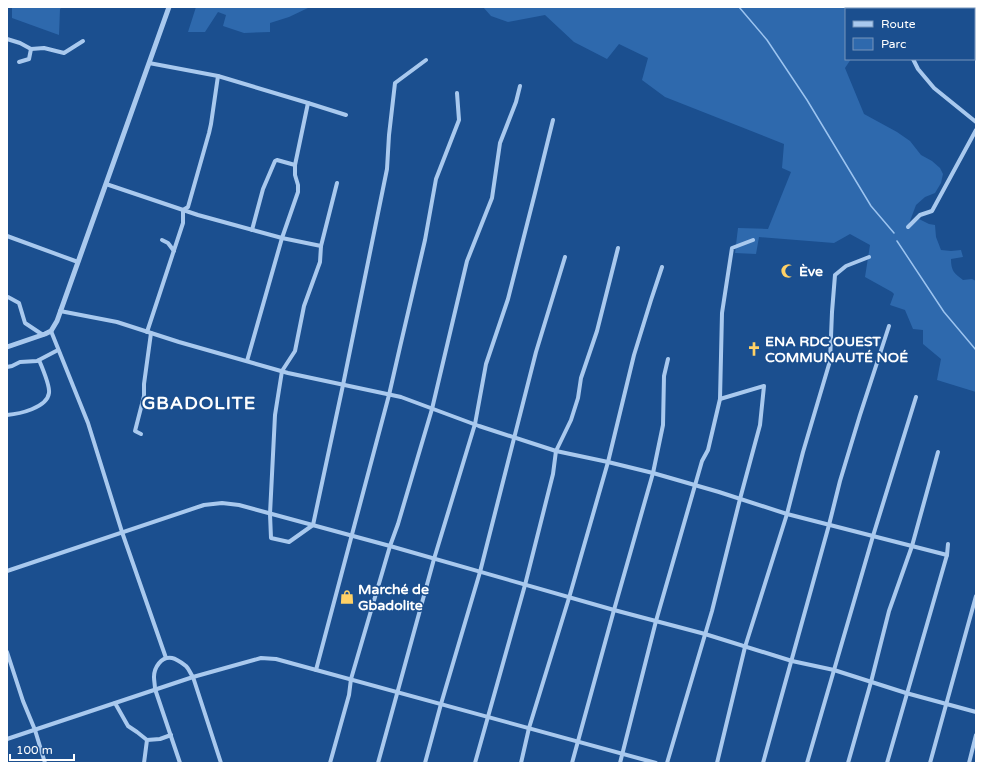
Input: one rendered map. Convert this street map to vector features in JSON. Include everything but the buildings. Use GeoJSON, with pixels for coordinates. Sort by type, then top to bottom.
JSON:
{"type":"FeatureCollection","features":[{"type":"Feature","properties":{"kind":"street"},"geometry":{"type":"LineString","coordinates":[[7,347],[51,331],[56,321],[169,7]]}},
{"type":"Feature","properties":{"kind":"street"},"geometry":{"type":"LineString","coordinates":[[7,39],[20,43],[31,49],[44,48],[64,53],[83,41]]}},
{"type":"Feature","properties":{"kind":"street"},"geometry":{"type":"LineString","coordinates":[[19,62],[29,59],[31,49]]}},
{"type":"Feature","properties":{"kind":"street"},"geometry":{"type":"LineString","coordinates":[[337,183],[321,246],[320,262],[304,306],[295,351],[282,371],[275,415],[270,514],[271,538],[289,542],[313,525],[387,169],[395,83],[426,60]]}},
{"type":"Feature","properties":{"kind":"street"},"geometry":{"type":"LineString","coordinates":[[914,60],[918,69],[934,88],[976,122]]}},
{"type":"Feature","properties":{"kind":"street"},"geometry":{"type":"LineString","coordinates":[[149,63],[218,76],[346,116]]}},
{"type":"Feature","properties":{"kind":"street"},"geometry":{"type":"LineString","coordinates":[[141,434],[135,431],[144,396],[149,332],[183,223],[184,210],[188,207],[211,124],[218,76]]}},
{"type":"Feature","properties":{"kind":"street"},"geometry":{"type":"LineString","coordinates":[[330,763],[349,695],[351,679],[432,408],[468,261],[492,198],[500,143],[516,102],[520,86]]}},
{"type":"Feature","properties":{"kind":"street"},"geometry":{"type":"LineString","coordinates":[[316,670],[389,394],[410,300],[426,240],[436,179],[459,120],[457,93]]}},
{"type":"Feature","properties":{"kind":"street"},"geometry":{"type":"LineString","coordinates":[[247,361],[282,238],[298,192],[295,165],[308,103]]}},
{"type":"Feature","properties":{"kind":"street"},"geometry":{"type":"LineString","coordinates":[[378,763],[434,559],[475,424],[486,364],[508,299],[536,193],[553,120]]}},
{"type":"Feature","properties":{"kind":"street"},"geometry":{"type":"LineString","coordinates":[[908,227],[920,215],[932,211],[976,130]]}},
{"type":"Feature","properties":{"kind":"street"},"geometry":{"type":"LineString","coordinates":[[252,230],[263,189],[275,161],[277,160],[295,165]]}},
{"type":"Feature","properties":{"kind":"street"},"geometry":{"type":"LineString","coordinates":[[106,184],[198,215],[282,238],[321,246]]}},
{"type":"Feature","properties":{"kind":"street"},"geometry":{"type":"LineString","coordinates":[[7,236],[78,262]]}},
{"type":"Feature","properties":{"kind":"street"},"geometry":{"type":"LineString","coordinates":[[162,240],[168,243],[174,251]]}},
{"type":"Feature","properties":{"kind":"street"},"geometry":{"type":"LineString","coordinates":[[620,763],[656,621],[694,485],[702,461],[708,450],[720,398],[722,313],[732,248],[754,240]]}},
{"type":"Feature","properties":{"kind":"street"},"geometry":{"type":"LineString","coordinates":[[474,763],[525,585],[553,474],[556,451],[571,420],[578,398],[581,378],[596,331],[618,248]]}},
{"type":"Feature","properties":{"kind":"street"},"geometry":{"type":"LineString","coordinates":[[717,763],[745,647],[787,514],[803,452],[830,361],[835,275],[846,266],[869,256]]}},
{"type":"Feature","properties":{"kind":"street"},"geometry":{"type":"LineString","coordinates":[[425,763],[480,572],[536,352],[565,257]]}},
{"type":"Feature","properties":{"kind":"street"},"geometry":{"type":"LineString","coordinates":[[521,763],[529,728],[569,598],[608,462],[634,355],[662,267]]}},
{"type":"Feature","properties":{"kind":"street"},"geometry":{"type":"LineString","coordinates":[[8,296],[19,303],[25,323],[42,335]]}},
{"type":"Feature","properties":{"kind":"street"},"geometry":{"type":"LineString","coordinates":[[60,310],[117,322],[282,371],[401,397],[556,451],[653,473],[787,514],[946,555]]}},
{"type":"Feature","properties":{"kind":"street"},"geometry":{"type":"LineString","coordinates":[[764,763],[840,481],[889,326]]}},
{"type":"Feature","properties":{"kind":"street"},"geometry":{"type":"LineString","coordinates":[[51,331],[88,423],[122,532],[166,658]]}},
{"type":"Feature","properties":{"kind":"street"},"geometry":{"type":"LineString","coordinates":[[7,367],[20,362],[39,360],[58,350]]}},
{"type":"Feature","properties":{"kind":"street"},"geometry":{"type":"LineString","coordinates":[[572,763],[653,473],[663,425],[664,376],[668,359]]}},
{"type":"Feature","properties":{"kind":"street"},"geometry":{"type":"LineString","coordinates":[[7,415],[37,407],[44,402],[49,394],[39,360]]}},
{"type":"Feature","properties":{"kind":"street"},"geometry":{"type":"LineString","coordinates":[[667,763],[712,611],[760,426],[764,386],[720,398]]}},
{"type":"Feature","properties":{"kind":"street"},"geometry":{"type":"LineString","coordinates":[[807,763],[873,536],[916,397]]}},
{"type":"Feature","properties":{"kind":"street"},"geometry":{"type":"LineString","coordinates":[[848,763],[889,611],[912,546],[938,452]]}},
{"type":"Feature","properties":{"kind":"street"},"geometry":{"type":"LineString","coordinates":[[7,571],[204,505],[222,502],[239,505],[390,546],[569,598],[705,634],[792,660],[834,670],[906,693],[976,712]]}},
{"type":"Feature","properties":{"kind":"street"},"geometry":{"type":"LineString","coordinates":[[887,763],[948,544]]}},
{"type":"Feature","properties":{"kind":"street"},"geometry":{"type":"LineString","coordinates":[[930,763],[976,596]]}},
{"type":"Feature","properties":{"kind":"street"},"geometry":{"type":"LineString","coordinates":[[7,652],[45,763]]}},
{"type":"Feature","properties":{"kind":"street"},"geometry":{"type":"LineString","coordinates":[[180,763],[155,689],[154,677],[156,668],[160,662],[166,658],[177,660],[187,667],[193,677],[221,763]]}},
{"type":"Feature","properties":{"kind":"street"},"geometry":{"type":"LineString","coordinates":[[7,739],[155,689],[261,658],[276,659],[656,763]]}},
{"type":"Feature","properties":{"kind":"street"},"geometry":{"type":"LineString","coordinates":[[115,703],[128,726],[148,740],[160,739],[171,735]]}},
{"type":"Feature","properties":{"kind":"street"},"geometry":{"type":"LineString","coordinates":[[969,763],[976,735]]}},
{"type":"Feature","properties":{"kind":"street"},"geometry":{"type":"LineString","coordinates":[[144,763],[148,740]]}},
{"type":"Feature","properties":{"kind":"green space"},"geometry":{"type":"Polygon","coordinates":[[[12,7],[62,7],[60,9],[59,35],[12,18],[12,7]]]}},
{"type":"Feature","properties":{"kind":"green space"},"geometry":{"type":"Polygon","coordinates":[[[196,7],[310,7],[289,17],[270,23],[270,32],[244,33],[223,26],[226,15],[218,12],[205,32],[188,32],[196,7]]]}},
{"type":"Feature","properties":{"kind":"green space"},"geometry":{"type":"Polygon","coordinates":[[[483,7],[885,7],[845,8],[845,60],[850,60],[845,68],[864,114],[910,141],[921,155],[932,161],[940,168],[943,174],[941,183],[935,193],[925,197],[916,205],[907,229],[919,219],[935,225],[936,237],[941,250],[961,250],[963,257],[951,259],[954,271],[963,280],[972,279],[976,281],[976,392],[937,380],[941,359],[923,344],[923,330],[913,329],[905,310],[890,305],[894,294],[892,292],[865,277],[870,245],[850,234],[834,243],[759,237],[756,254],[735,253],[738,228],[768,229],[791,172],[782,168],[784,144],[665,97],[642,80],[648,58],[619,44],[607,59],[574,42],[545,15],[508,22],[491,16],[483,7]]]}},
{"type":"Feature","properties":{"kind":"waterway"},"geometry":{"type":"LineString","coordinates":[[739,7],[767,40],[807,100],[871,206],[894,233]]}},
{"type":"Feature","properties":{"kind":"waterway"},"geometry":{"type":"LineString","coordinates":[[897,241],[944,312],[976,350]]}},
{"type":"Feature","properties":{"kind":"place","name":"Ève"},"geometry":{"type":"Point","coordinates":[788,271]}},
{"type":"Feature","properties":{"kind":"place","name":"ENA RDC OUEST COMMUNAUTÉ NOÉ"},"geometry":{"type":"Point","coordinates":[754,349]}},
{"type":"Feature","properties":{"kind":"place","name":"Marché de Gbadolite"},"geometry":{"type":"Point","coordinates":[347,597]}},
{"type":"Feature","properties":{"kind":"district","name":"GBADOLITE"},"geometry":{"type":"Point","coordinates":[199,403]}}]}
